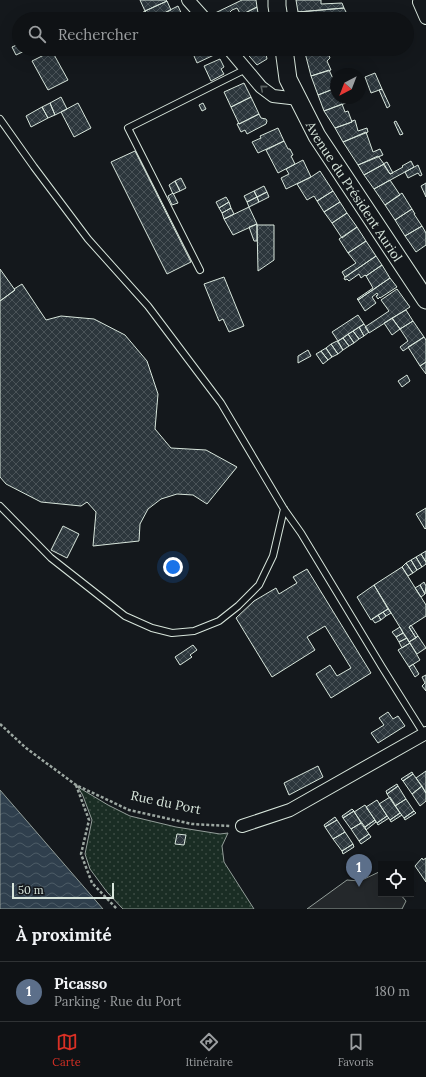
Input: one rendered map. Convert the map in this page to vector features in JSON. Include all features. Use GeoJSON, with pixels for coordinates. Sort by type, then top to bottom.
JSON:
{"type":"FeatureCollection","features":[{"type":"Feature","properties":{"kind":"main road"},"geometry":{"type":"LineString","coordinates":[[277,0],[278,12]]}},
{"type":"Feature","properties":{"kind":"main road","name":"Avenue du Président Auriol"},"geometry":{"type":"LineString","coordinates":[[285,56],[288,79],[317,136],[426,300]]}},
{"type":"Feature","properties":{"kind":"street"},"geometry":{"type":"LineString","coordinates":[[188,0],[199,12]]}},
{"type":"Feature","properties":{"kind":"street"},"geometry":{"type":"LineString","coordinates":[[423,0],[419,2],[426,18]]}},
{"type":"Feature","properties":{"kind":"street"},"geometry":{"type":"LineString","coordinates":[[235,56],[260,87],[273,96],[299,99]]}},
{"type":"Feature","properties":{"kind":"street"},"geometry":{"type":"LineString","coordinates":[[242,826],[290,810],[425,734]]}},
{"type":"Feature","properties":{"kind":"lane"},"geometry":{"type":"LineString","coordinates":[[200,270],[128,128],[246,69]]}},
{"type":"Feature","properties":{"kind":"lane"},"geometry":{"type":"LineString","coordinates":[[0,119],[88,239],[148,306],[221,403],[284,509],[301,533],[382,667],[425,734]]}},
{"type":"Feature","properties":{"kind":"lane"},"geometry":{"type":"LineString","coordinates":[[0,506],[51,558],[125,616],[152,628],[172,633],[194,631],[219,621],[238,606],[259,585],[273,556],[284,509]]}},
{"type":"Feature","properties":{"kind":"path","name":"Rue du Port"},"geometry":{"type":"LineString","coordinates":[[0,724],[26,748],[76,786],[129,810],[192,824],[242,826]]}},
{"type":"Feature","properties":{"kind":"path"},"geometry":{"type":"LineString","coordinates":[[76,786],[89,820],[81,854],[92,883],[117,909]]}},
{"type":"Feature","properties":{"kind":"green space"},"geometry":{"type":"Polygon","coordinates":[[[78,787],[130,816],[176,827],[220,834],[228,833],[222,846],[224,862],[254,909],[123,909],[107,892],[90,869],[85,854],[92,820],[78,787]]]}},
{"type":"Feature","properties":{"kind":"shaded area"},"geometry":{"type":"Polygon","coordinates":[[[378,872],[378,897],[403,897],[406,901],[402,909],[307,909],[347,880],[360,881],[378,872]]]}},
{"type":"Feature","properties":{"kind":"water"},"geometry":{"type":"Polygon","coordinates":[[[0,790],[103,909],[0,909],[0,790]]]}},
{"type":"Feature","properties":{"kind":"building"},"geometry":{"type":"Polygon","coordinates":[[[140,0],[166,0],[167,1],[145,11],[140,0]]]}},
{"type":"Feature","properties":{"kind":"building"},"geometry":{"type":"Polygon","coordinates":[[[242,0],[256,0],[257,7],[247,12],[239,12],[237,8],[230,12],[217,12],[242,0]]]}},
{"type":"Feature","properties":{"kind":"building"},"geometry":{"type":"Polygon","coordinates":[[[296,0],[321,0],[321,4],[342,3],[344,8],[298,12],[296,0]]]}},
{"type":"Feature","properties":{"kind":"building"},"geometry":{"type":"Polygon","coordinates":[[[167,1],[171,10],[167,12],[145,11],[167,1]]]}},
{"type":"Feature","properties":{"kind":"building"},"geometry":{"type":"Polygon","coordinates":[[[178,6],[181,12],[166,12],[178,6]]]}},
{"type":"Feature","properties":{"kind":"building"},"geometry":{"type":"Polygon","coordinates":[[[257,7],[258,12],[247,12],[257,7]]]}},
{"type":"Feature","properties":{"kind":"building"},"geometry":{"type":"Polygon","coordinates":[[[344,8],[346,12],[298,12],[344,8]]]}},
{"type":"Feature","properties":{"kind":"building"},"geometry":{"type":"Polygon","coordinates":[[[42,56],[55,56],[68,80],[48,90],[32,61],[42,56]]]}},
{"type":"Feature","properties":{"kind":"building"},"geometry":{"type":"Polygon","coordinates":[[[194,56],[212,56],[197,63],[194,56]]]}},
{"type":"Feature","properties":{"kind":"building"},"geometry":{"type":"Polygon","coordinates":[[[249,56],[266,56],[267,59],[257,65],[249,56]]]}},
{"type":"Feature","properties":{"kind":"building"},"geometry":{"type":"Polygon","coordinates":[[[306,56],[329,56],[330,58],[327,61],[330,70],[311,76],[306,56]]]}},
{"type":"Feature","properties":{"kind":"building"},"geometry":{"type":"Polygon","coordinates":[[[220,59],[224,67],[221,69],[224,74],[211,81],[204,66],[220,59]]]}},
{"type":"Feature","properties":{"kind":"building"},"geometry":{"type":"Polygon","coordinates":[[[329,70],[330,90],[318,95],[311,76],[329,70]]]}},
{"type":"Feature","properties":{"kind":"building"},"geometry":{"type":"Polygon","coordinates":[[[375,73],[382,89],[371,93],[366,77],[375,73]]]}},
{"type":"Feature","properties":{"kind":"building"},"geometry":{"type":"Polygon","coordinates":[[[244,83],[251,97],[231,107],[224,92],[244,83]]]}},
{"type":"Feature","properties":{"kind":"building"},"geometry":{"type":"Polygon","coordinates":[[[382,89],[390,106],[387,108],[379,90],[382,89]]]}},
{"type":"Feature","properties":{"kind":"building"},"geometry":{"type":"Polygon","coordinates":[[[330,90],[330,104],[343,104],[324,111],[318,95],[330,90]]]}},
{"type":"Feature","properties":{"kind":"building"},"geometry":{"type":"Polygon","coordinates":[[[61,97],[67,109],[55,115],[50,103],[61,97]]]}},
{"type":"Feature","properties":{"kind":"building"},"geometry":{"type":"Polygon","coordinates":[[[251,97],[259,114],[239,124],[231,107],[251,97]]]}},
{"type":"Feature","properties":{"kind":"building"},"geometry":{"type":"Polygon","coordinates":[[[50,103],[55,115],[48,118],[42,107],[50,103]]]}},
{"type":"Feature","properties":{"kind":"building"},"geometry":{"type":"Polygon","coordinates":[[[78,103],[91,128],[74,137],[61,112],[78,103]]]}},
{"type":"Feature","properties":{"kind":"building"},"geometry":{"type":"Polygon","coordinates":[[[203,103],[206,109],[202,111],[199,105],[203,103]]]}},
{"type":"Feature","properties":{"kind":"building"},"geometry":{"type":"Polygon","coordinates":[[[342,104],[345,112],[348,111],[352,122],[335,128],[324,111],[342,104]]]}},
{"type":"Feature","properties":{"kind":"building"},"geometry":{"type":"Polygon","coordinates":[[[42,107],[48,118],[31,127],[26,116],[42,107]]]}},
{"type":"Feature","properties":{"kind":"building"},"geometry":{"type":"Polygon","coordinates":[[[259,114],[261,118],[266,119],[266,124],[247,134],[245,130],[241,132],[237,124],[259,114]]]}},
{"type":"Feature","properties":{"kind":"building"},"geometry":{"type":"Polygon","coordinates":[[[355,120],[358,131],[367,128],[368,132],[343,142],[335,128],[355,120]]]}},
{"type":"Feature","properties":{"kind":"building"},"geometry":{"type":"Polygon","coordinates":[[[396,121],[403,134],[400,135],[394,122],[396,121]]]}},
{"type":"Feature","properties":{"kind":"building"},"geometry":{"type":"Polygon","coordinates":[[[278,128],[284,141],[258,153],[252,142],[261,138],[260,136],[278,128]]]}},
{"type":"Feature","properties":{"kind":"building"},"geometry":{"type":"Polygon","coordinates":[[[366,132],[373,152],[380,149],[383,155],[358,165],[343,142],[366,132]]]}},
{"type":"Feature","properties":{"kind":"building"},"geometry":{"type":"Polygon","coordinates":[[[284,141],[293,155],[291,156],[295,164],[278,173],[266,150],[284,141]]]}},
{"type":"Feature","properties":{"kind":"building"},"geometry":{"type":"Polygon","coordinates":[[[135,151],[191,262],[167,274],[111,162],[135,151]]]}},
{"type":"Feature","properties":{"kind":"building"},"geometry":{"type":"Polygon","coordinates":[[[378,156],[384,164],[364,175],[358,165],[378,156]]]}},
{"type":"Feature","properties":{"kind":"building"},"geometry":{"type":"Polygon","coordinates":[[[303,160],[311,177],[286,189],[281,178],[289,174],[286,169],[303,160]]]}},
{"type":"Feature","properties":{"kind":"building"},"geometry":{"type":"Polygon","coordinates":[[[411,161],[414,167],[374,189],[364,175],[384,164],[390,174],[411,161]]]}},
{"type":"Feature","properties":{"kind":"building"},"geometry":{"type":"Polygon","coordinates":[[[387,162],[393,173],[390,174],[383,164],[387,162]]]}},
{"type":"Feature","properties":{"kind":"building"},"geometry":{"type":"Polygon","coordinates":[[[418,165],[422,175],[420,176],[418,173],[408,178],[405,172],[418,165]]]}},
{"type":"Feature","properties":{"kind":"building"},"geometry":{"type":"Polygon","coordinates":[[[320,171],[333,191],[317,201],[314,196],[307,200],[297,184],[320,171]]]}},
{"type":"Feature","properties":{"kind":"building"},"geometry":{"type":"Polygon","coordinates":[[[181,178],[186,188],[180,191],[175,181],[181,178]]]}},
{"type":"Feature","properties":{"kind":"building"},"geometry":{"type":"Polygon","coordinates":[[[390,180],[400,195],[385,205],[374,189],[390,180]]]}},
{"type":"Feature","properties":{"kind":"building"},"geometry":{"type":"Polygon","coordinates":[[[175,181],[180,191],[173,194],[169,185],[175,181]]]}},
{"type":"Feature","properties":{"kind":"building"},"geometry":{"type":"Polygon","coordinates":[[[426,183],[426,197],[421,186],[426,183]]]}},
{"type":"Feature","properties":{"kind":"building"},"geometry":{"type":"Polygon","coordinates":[[[264,186],[267,192],[257,197],[254,191],[264,186]]]}},
{"type":"Feature","properties":{"kind":"building"},"geometry":{"type":"Polygon","coordinates":[[[254,191],[257,197],[247,202],[244,196],[254,191]]]}},
{"type":"Feature","properties":{"kind":"building"},"geometry":{"type":"Polygon","coordinates":[[[333,191],[340,202],[324,212],[317,201],[333,191]]]}},
{"type":"Feature","properties":{"kind":"building"},"geometry":{"type":"Polygon","coordinates":[[[267,192],[269,197],[259,202],[257,197],[267,192]]]}},
{"type":"Feature","properties":{"kind":"building"},"geometry":{"type":"Polygon","coordinates":[[[173,193],[178,203],[172,205],[168,196],[173,193]]]}},
{"type":"Feature","properties":{"kind":"building"},"geometry":{"type":"Polygon","coordinates":[[[402,193],[412,209],[395,220],[385,205],[402,193]]]}},
{"type":"Feature","properties":{"kind":"building"},"geometry":{"type":"Polygon","coordinates":[[[226,197],[229,202],[219,208],[216,202],[226,197]]]}},
{"type":"Feature","properties":{"kind":"building"},"geometry":{"type":"Polygon","coordinates":[[[257,197],[259,202],[249,207],[247,202],[257,197]]]}},
{"type":"Feature","properties":{"kind":"building"},"geometry":{"type":"Polygon","coordinates":[[[229,202],[231,208],[222,213],[219,208],[229,202]]]}},
{"type":"Feature","properties":{"kind":"building"},"geometry":{"type":"Polygon","coordinates":[[[340,202],[347,213],[332,223],[324,212],[340,202]]]}},
{"type":"Feature","properties":{"kind":"building"},"geometry":{"type":"Polygon","coordinates":[[[249,207],[257,224],[233,235],[224,219],[249,207]]]}},
{"type":"Feature","properties":{"kind":"building"},"geometry":{"type":"Polygon","coordinates":[[[231,208],[234,214],[224,219],[222,213],[231,208]]]}},
{"type":"Feature","properties":{"kind":"building"},"geometry":{"type":"Polygon","coordinates":[[[412,209],[422,226],[405,236],[395,220],[412,209]]]}},
{"type":"Feature","properties":{"kind":"building"},"geometry":{"type":"Polygon","coordinates":[[[347,213],[357,227],[342,238],[332,223],[347,213]]]}},
{"type":"Feature","properties":{"kind":"building"},"geometry":{"type":"Polygon","coordinates":[[[257,224],[257,241],[254,241],[249,227],[257,224]]]}},
{"type":"Feature","properties":{"kind":"building"},"geometry":{"type":"Polygon","coordinates":[[[257,225],[274,225],[274,260],[258,271],[257,225]]]}},
{"type":"Feature","properties":{"kind":"building"},"geometry":{"type":"Polygon","coordinates":[[[422,226],[426,233],[426,245],[416,252],[405,236],[422,226]]]}},
{"type":"Feature","properties":{"kind":"building"},"geometry":{"type":"Polygon","coordinates":[[[357,227],[366,241],[348,253],[339,239],[357,227]]]}},
{"type":"Feature","properties":{"kind":"building"},"geometry":{"type":"Polygon","coordinates":[[[366,241],[376,256],[345,277],[342,272],[356,263],[348,253],[366,241]]]}},
{"type":"Feature","properties":{"kind":"building"},"geometry":{"type":"Polygon","coordinates":[[[376,256],[382,265],[366,276],[365,275],[361,278],[359,274],[349,281],[347,279],[345,280],[344,278],[376,256]]]}},
{"type":"Feature","properties":{"kind":"building"},"geometry":{"type":"Polygon","coordinates":[[[382,265],[390,278],[358,300],[357,299],[373,288],[366,276],[382,265]]]}},
{"type":"Feature","properties":{"kind":"building"},"geometry":{"type":"Polygon","coordinates":[[[0,269],[15,290],[0,301],[0,269]]]}},
{"type":"Feature","properties":{"kind":"building"},"geometry":{"type":"Polygon","coordinates":[[[224,277],[244,326],[229,332],[223,319],[219,321],[204,284],[224,277]]]}},
{"type":"Feature","properties":{"kind":"building"},"geometry":{"type":"Polygon","coordinates":[[[390,278],[397,287],[378,299],[376,296],[378,295],[377,293],[372,297],[376,303],[365,311],[358,300],[390,278]]]}},
{"type":"Feature","properties":{"kind":"building"},"geometry":{"type":"Polygon","coordinates":[[[22,284],[46,320],[61,316],[94,319],[125,335],[147,361],[158,394],[155,429],[171,448],[206,450],[237,467],[207,504],[193,495],[177,494],[161,499],[148,509],[140,524],[139,541],[93,546],[96,512],[87,502],[81,506],[41,502],[6,484],[0,477],[0,301],[22,284]]]}},
{"type":"Feature","properties":{"kind":"building"},"geometry":{"type":"Polygon","coordinates":[[[397,289],[410,307],[369,333],[365,327],[389,311],[381,300],[397,289]]]}},
{"type":"Feature","properties":{"kind":"building"},"geometry":{"type":"Polygon","coordinates":[[[406,310],[413,321],[400,329],[392,318],[406,310]]]}},
{"type":"Feature","properties":{"kind":"building"},"geometry":{"type":"Polygon","coordinates":[[[358,315],[364,324],[338,341],[332,332],[358,315]]]}},
{"type":"Feature","properties":{"kind":"building"},"geometry":{"type":"Polygon","coordinates":[[[392,318],[400,329],[392,335],[384,323],[392,318]]]}},
{"type":"Feature","properties":{"kind":"building"},"geometry":{"type":"Polygon","coordinates":[[[413,321],[424,337],[403,351],[400,347],[408,341],[400,329],[413,321]]]}},
{"type":"Feature","properties":{"kind":"building"},"geometry":{"type":"Polygon","coordinates":[[[364,324],[369,332],[364,336],[359,327],[364,324]]]}},
{"type":"Feature","properties":{"kind":"building"},"geometry":{"type":"Polygon","coordinates":[[[359,327],[364,336],[359,339],[353,331],[359,327]]]}},
{"type":"Feature","properties":{"kind":"building"},"geometry":{"type":"Polygon","coordinates":[[[353,331],[359,339],[354,343],[348,334],[353,331]]]}},
{"type":"Feature","properties":{"kind":"building"},"geometry":{"type":"Polygon","coordinates":[[[348,334],[354,343],[349,346],[343,338],[348,334]]]}},
{"type":"Feature","properties":{"kind":"building"},"geometry":{"type":"Polygon","coordinates":[[[424,337],[426,340],[426,362],[420,366],[408,347],[424,337]]]}},
{"type":"Feature","properties":{"kind":"building"},"geometry":{"type":"Polygon","coordinates":[[[343,338],[349,346],[343,350],[338,341],[343,338]]]}},
{"type":"Feature","properties":{"kind":"building"},"geometry":{"type":"Polygon","coordinates":[[[337,341],[343,350],[338,354],[331,344],[337,341]]]}},
{"type":"Feature","properties":{"kind":"building"},"geometry":{"type":"Polygon","coordinates":[[[331,344],[338,354],[332,357],[326,348],[331,344]]]}},
{"type":"Feature","properties":{"kind":"building"},"geometry":{"type":"Polygon","coordinates":[[[326,348],[332,357],[328,360],[321,351],[326,348]]]}},
{"type":"Feature","properties":{"kind":"building"},"geometry":{"type":"Polygon","coordinates":[[[308,350],[311,356],[298,363],[298,356],[308,350]]]}},
{"type":"Feature","properties":{"kind":"building"},"geometry":{"type":"Polygon","coordinates":[[[321,351],[328,360],[323,364],[316,354],[321,351]]]}},
{"type":"Feature","properties":{"kind":"building"},"geometry":{"type":"Polygon","coordinates":[[[426,362],[426,374],[420,366],[426,362]]]}},
{"type":"Feature","properties":{"kind":"building"},"geometry":{"type":"Polygon","coordinates":[[[407,375],[410,381],[402,387],[398,381],[407,375]]]}},
{"type":"Feature","properties":{"kind":"building"},"geometry":{"type":"Polygon","coordinates":[[[426,508],[426,528],[425,529],[416,514],[426,508]]]}},
{"type":"Feature","properties":{"kind":"building"},"geometry":{"type":"Polygon","coordinates":[[[63,526],[79,534],[67,558],[51,550],[63,526]]]}},
{"type":"Feature","properties":{"kind":"building"},"geometry":{"type":"Polygon","coordinates":[[[426,551],[426,562],[421,554],[426,551]]]}},
{"type":"Feature","properties":{"kind":"building"},"geometry":{"type":"Polygon","coordinates":[[[421,554],[426,562],[426,564],[422,567],[416,557],[421,554]]]}},
{"type":"Feature","properties":{"kind":"building"},"geometry":{"type":"Polygon","coordinates":[[[416,557],[422,567],[417,570],[411,560],[416,557]]]}},
{"type":"Feature","properties":{"kind":"building"},"geometry":{"type":"Polygon","coordinates":[[[411,560],[417,570],[413,573],[406,563],[411,560]]]}},
{"type":"Feature","properties":{"kind":"building"},"geometry":{"type":"Polygon","coordinates":[[[406,563],[413,573],[408,576],[402,567],[406,563]]]}},
{"type":"Feature","properties":{"kind":"building"},"geometry":{"type":"Polygon","coordinates":[[[402,567],[426,605],[426,616],[409,627],[416,638],[409,642],[374,585],[402,567]]]}},
{"type":"Feature","properties":{"kind":"building"},"geometry":{"type":"Polygon","coordinates":[[[307,569],[371,673],[331,698],[316,674],[330,665],[337,676],[351,668],[325,626],[307,637],[315,650],[272,677],[236,618],[254,601],[276,588],[279,594],[297,583],[293,577],[307,569]]]}},
{"type":"Feature","properties":{"kind":"building"},"geometry":{"type":"Polygon","coordinates":[[[424,582],[426,586],[425,594],[420,585],[424,582]]]}},
{"type":"Feature","properties":{"kind":"building"},"geometry":{"type":"Polygon","coordinates":[[[374,585],[388,609],[371,620],[357,597],[374,585]]]}},
{"type":"Feature","properties":{"kind":"building"},"geometry":{"type":"Polygon","coordinates":[[[420,585],[425,594],[421,597],[415,588],[420,585]]]}},
{"type":"Feature","properties":{"kind":"building"},"geometry":{"type":"Polygon","coordinates":[[[388,609],[391,613],[386,616],[383,612],[388,609]]]}},
{"type":"Feature","properties":{"kind":"building"},"geometry":{"type":"Polygon","coordinates":[[[383,612],[386,616],[381,620],[378,615],[383,612]]]}},
{"type":"Feature","properties":{"kind":"building"},"geometry":{"type":"Polygon","coordinates":[[[378,615],[381,620],[375,623],[372,619],[378,615]]]}},
{"type":"Feature","properties":{"kind":"building"},"geometry":{"type":"Polygon","coordinates":[[[411,625],[418,636],[416,638],[409,627],[411,625]]]}},
{"type":"Feature","properties":{"kind":"building"},"geometry":{"type":"Polygon","coordinates":[[[400,627],[403,633],[396,637],[392,632],[400,627]]]}},
{"type":"Feature","properties":{"kind":"building"},"geometry":{"type":"Polygon","coordinates":[[[403,633],[407,638],[399,642],[396,637],[403,633]]]}},
{"type":"Feature","properties":{"kind":"building"},"geometry":{"type":"Polygon","coordinates":[[[418,636],[426,648],[417,654],[409,642],[418,636]]]}},
{"type":"Feature","properties":{"kind":"building"},"geometry":{"type":"Polygon","coordinates":[[[407,638],[410,643],[402,648],[399,642],[407,638]]]}},
{"type":"Feature","properties":{"kind":"building"},"geometry":{"type":"Polygon","coordinates":[[[410,643],[420,660],[409,667],[398,650],[410,643]]]}},
{"type":"Feature","properties":{"kind":"building"},"geometry":{"type":"Polygon","coordinates":[[[193,645],[197,650],[190,655],[192,657],[180,665],[175,657],[193,645]]]}},
{"type":"Feature","properties":{"kind":"building"},"geometry":{"type":"Polygon","coordinates":[[[413,664],[419,674],[415,677],[409,667],[413,664]]]}},
{"type":"Feature","properties":{"kind":"building"},"geometry":{"type":"Polygon","coordinates":[[[426,675],[426,691],[422,686],[425,683],[422,677],[426,675]]]}},
{"type":"Feature","properties":{"kind":"building"},"geometry":{"type":"Polygon","coordinates":[[[388,712],[393,719],[398,716],[405,726],[378,743],[371,733],[384,725],[379,718],[388,712]]]}},
{"type":"Feature","properties":{"kind":"building"},"geometry":{"type":"Polygon","coordinates":[[[318,766],[323,777],[289,795],[284,783],[318,766]]]}},
{"type":"Feature","properties":{"kind":"building"},"geometry":{"type":"Polygon","coordinates":[[[426,771],[426,793],[416,778],[426,771]]]}},
{"type":"Feature","properties":{"kind":"building"},"geometry":{"type":"Polygon","coordinates":[[[412,772],[413,774],[403,781],[401,779],[412,772]]]}},
{"type":"Feature","properties":{"kind":"building"},"geometry":{"type":"Polygon","coordinates":[[[413,774],[422,786],[412,794],[403,781],[413,774]]]}},
{"type":"Feature","properties":{"kind":"building"},"geometry":{"type":"Polygon","coordinates":[[[397,784],[398,786],[387,794],[386,791],[397,784]]]}},
{"type":"Feature","properties":{"kind":"building"},"geometry":{"type":"Polygon","coordinates":[[[398,786],[406,799],[395,806],[387,794],[398,786]]]}},
{"type":"Feature","properties":{"kind":"building"},"geometry":{"type":"Polygon","coordinates":[[[422,786],[426,793],[426,801],[420,806],[412,794],[422,786]]]}},
{"type":"Feature","properties":{"kind":"building"},"geometry":{"type":"Polygon","coordinates":[[[390,797],[400,813],[390,820],[379,804],[390,797]]]}},
{"type":"Feature","properties":{"kind":"building"},"geometry":{"type":"Polygon","coordinates":[[[406,799],[414,811],[404,818],[395,806],[406,799]]]}},
{"type":"Feature","properties":{"kind":"building"},"geometry":{"type":"Polygon","coordinates":[[[377,800],[387,816],[377,823],[366,807],[377,800]]]}},
{"type":"Feature","properties":{"kind":"building"},"geometry":{"type":"Polygon","coordinates":[[[365,805],[375,820],[365,827],[354,812],[365,805]]]}},
{"type":"Feature","properties":{"kind":"building"},"geometry":{"type":"Polygon","coordinates":[[[352,809],[354,811],[343,818],[342,816],[352,809]]]}},
{"type":"Feature","properties":{"kind":"building"},"geometry":{"type":"Polygon","coordinates":[[[354,811],[361,823],[351,829],[343,818],[354,811]]]}},
{"type":"Feature","properties":{"kind":"building"},"geometry":{"type":"Polygon","coordinates":[[[414,811],[416,813],[405,820],[404,818],[414,811]]]}},
{"type":"Feature","properties":{"kind":"building"},"geometry":{"type":"Polygon","coordinates":[[[400,813],[402,815],[391,822],[390,820],[400,813]]]}},
{"type":"Feature","properties":{"kind":"building"},"geometry":{"type":"Polygon","coordinates":[[[387,816],[389,818],[378,825],[377,823],[387,816]]]}},
{"type":"Feature","properties":{"kind":"building"},"geometry":{"type":"Polygon","coordinates":[[[335,817],[337,820],[325,827],[324,825],[335,817]]]}},
{"type":"Feature","properties":{"kind":"building"},"geometry":{"type":"Polygon","coordinates":[[[337,820],[345,832],[333,839],[325,827],[337,820]]]}},
{"type":"Feature","properties":{"kind":"building"},"geometry":{"type":"Polygon","coordinates":[[[375,820],[376,822],[366,830],[365,827],[375,820]]]}},
{"type":"Feature","properties":{"kind":"building"},"geometry":{"type":"Polygon","coordinates":[[[361,823],[369,834],[359,841],[351,829],[361,823]]]}},
{"type":"Feature","properties":{"kind":"building"},"geometry":{"type":"Polygon","coordinates":[[[345,832],[353,844],[342,851],[333,839],[345,832]]]}},
{"type":"Feature","properties":{"kind":"building"},"geometry":{"type":"Polygon","coordinates":[[[177,834],[186,835],[184,845],[175,844],[177,834]]]}},
{"type":"Feature","properties":{"kind":"building"},"geometry":{"type":"Polygon","coordinates":[[[369,834],[371,837],[361,844],[359,841],[369,834]]]}},
{"type":"Feature","properties":{"kind":"building"},"geometry":{"type":"Polygon","coordinates":[[[353,844],[354,847],[343,854],[342,851],[353,844]]]}},
{"type":"Feature","properties":{"kind":"building"},"geometry":{"type":"Polygon","coordinates":[[[422,858],[423,860],[426,858],[426,882],[415,866],[422,858]]]}},
{"type":"Feature","properties":{"kind":"place","name":"Picasso"},"geometry":{"type":"Point","coordinates":[359,887]}}]}
